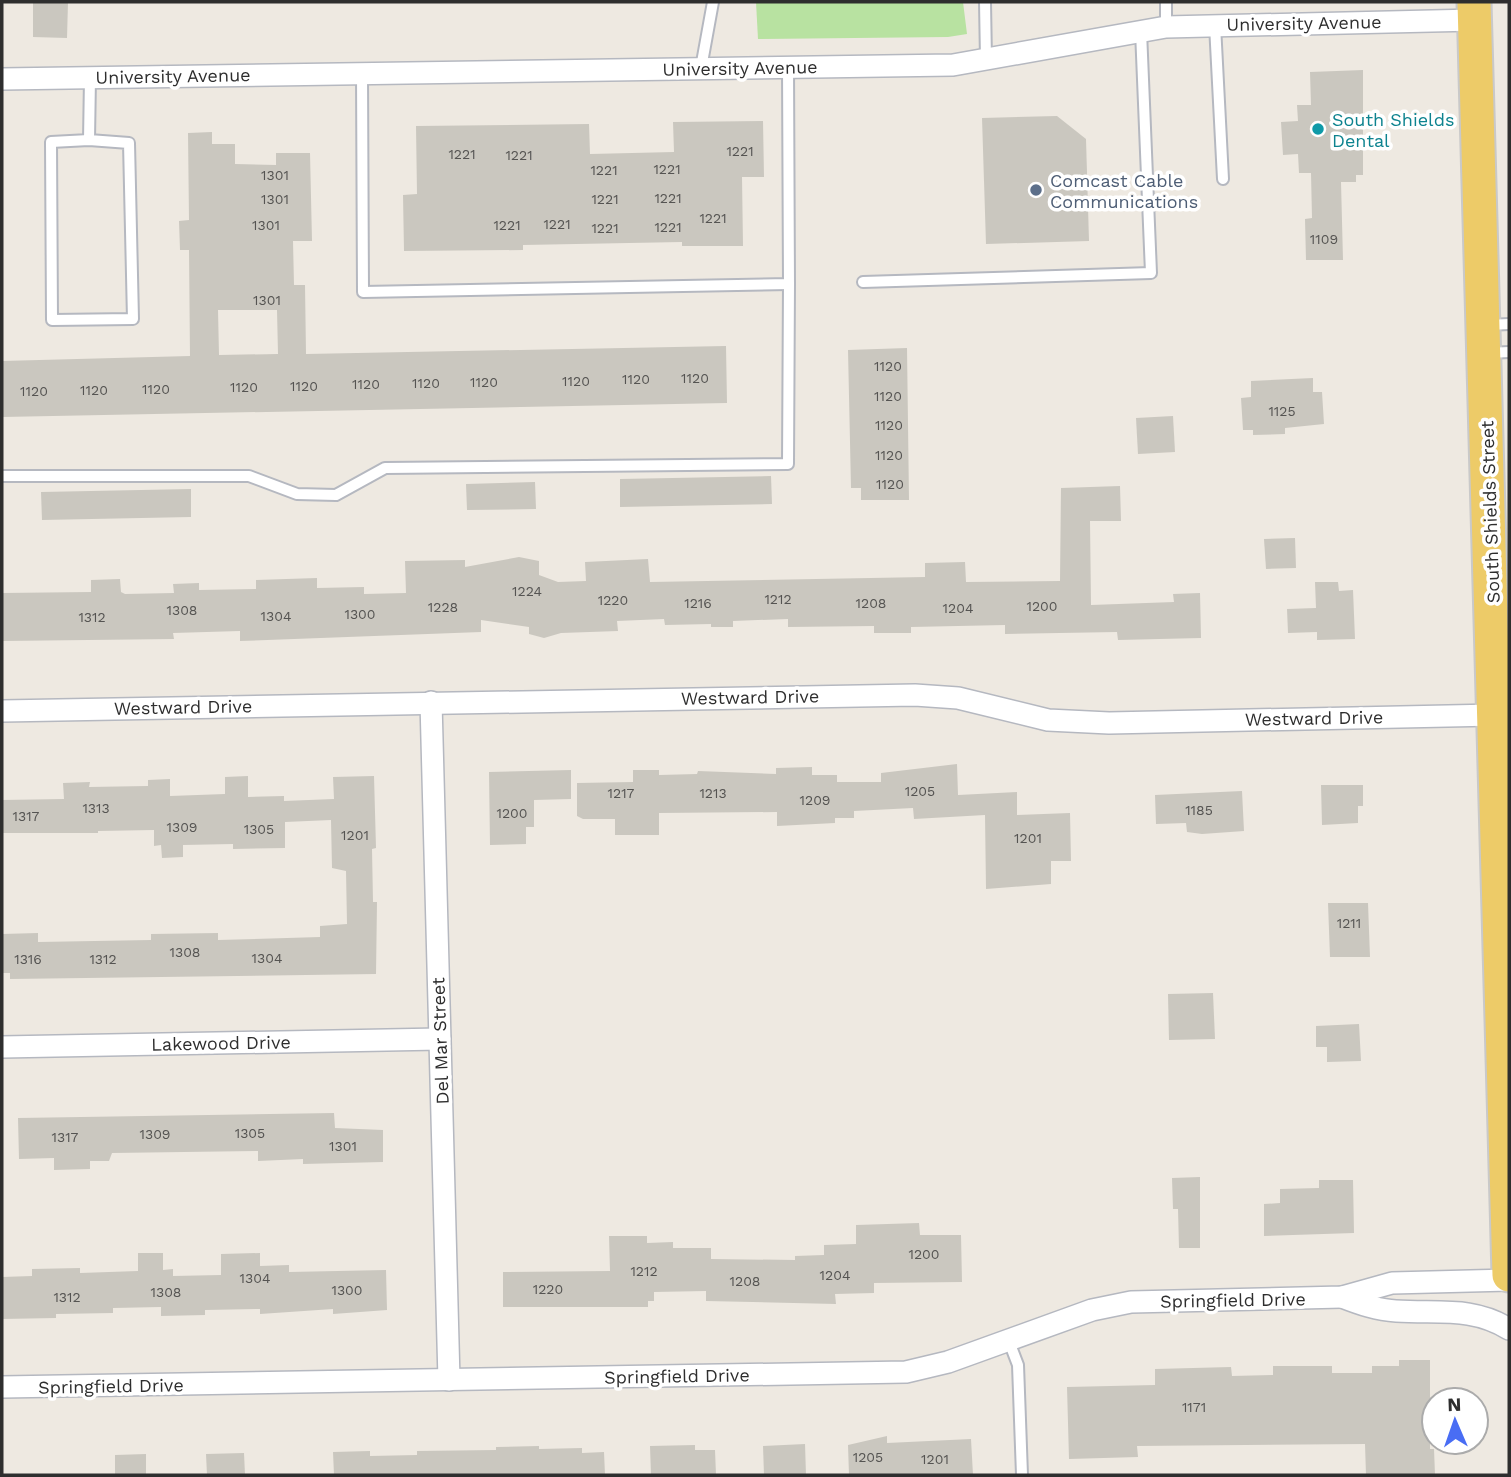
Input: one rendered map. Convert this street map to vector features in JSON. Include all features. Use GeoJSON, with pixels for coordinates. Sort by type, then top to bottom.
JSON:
{"type":"FeatureCollection","features":[{"type":"Feature","properties":{"kind":"main road","name":"South Shields Street"},"geometry":{"type":"LineString","coordinates":[[1475,11],[1497,339],[1495,715],[1506,1000],[1509,1275]]}},
{"type":"Feature","properties":{"kind":"street","name":"University Avenue"},"geometry":{"type":"LineString","coordinates":[[2,79],[953,65],[1166,27],[1475,11]]}},
{"type":"Feature","properties":{"kind":"street","name":"Westward Drive"},"geometry":{"type":"LineString","coordinates":[[2,711],[915,695],[958,698],[1048,720],[1110,723],[1495,715]]}},
{"type":"Feature","properties":{"kind":"street","name":"Del Mar Street"},"geometry":{"type":"LineString","coordinates":[[431,702],[449,1380]]}},
{"type":"Feature","properties":{"kind":"street","name":"Lakewood Drive"},"geometry":{"type":"LineString","coordinates":[[2,1047],[440,1039]]}},
{"type":"Feature","properties":{"kind":"street","name":"Springfield Drive"},"geometry":{"type":"LineString","coordinates":[[2,1387],[906,1372],[948,1362],[1092,1310],[1131,1302],[1342,1297],[1392,1283],[1509,1280]]}},
{"type":"Feature","properties":{"kind":"street","name":"Springfield Drive"},"geometry":{"type":"LineString","coordinates":[[1342,1297],[1366,1306],[1396,1311],[1461,1311],[1482,1315],[1509,1329]]}},
{"type":"Feature","properties":{"kind":"lane"},"geometry":{"type":"LineString","coordinates":[[701,68],[713,2]]}},
{"type":"Feature","properties":{"kind":"lane"},"geometry":{"type":"LineString","coordinates":[[985,2],[986,60]]}},
{"type":"Feature","properties":{"kind":"lane"},"geometry":{"type":"LineString","coordinates":[[1166,2],[1166,27]]}},
{"type":"Feature","properties":{"kind":"lane"},"geometry":{"type":"LineString","coordinates":[[1215,25],[1223,179]]}},
{"type":"Feature","properties":{"kind":"lane"},"geometry":{"type":"LineString","coordinates":[[863,282],[1151,273],[1141,31]]}},
{"type":"Feature","properties":{"kind":"lane"},"geometry":{"type":"LineString","coordinates":[[2,476],[249,476],[297,495],[336,495],[385,468],[788,464],[788,67]]}},
{"type":"Feature","properties":{"kind":"lane"},"geometry":{"type":"LineString","coordinates":[[362,73],[363,292],[789,284]]}},
{"type":"Feature","properties":{"kind":"lane"},"geometry":{"type":"LineString","coordinates":[[89,140],[90,78]]}},
{"type":"Feature","properties":{"kind":"lane"},"geometry":{"type":"LineString","coordinates":[[89,140],[129,143],[133,318],[52,320],[51,142],[89,140]]}},
{"type":"Feature","properties":{"kind":"lane"},"geometry":{"type":"LineString","coordinates":[[1007,1339],[1018,1365],[1022,1475]]}},
{"type":"Feature","properties":{"kind":"green space"},"geometry":{"type":"Polygon","coordinates":[[[756,2],[963,2],[967,34],[948,37],[758,39],[756,2]]]}},
{"type":"Feature","properties":{"kind":"building"},"geometry":{"type":"Polygon","coordinates":[[[33,2],[68,2],[67,38],[33,37],[33,2]]]}},
{"type":"Feature","properties":{"kind":"building","name":"South Shields Dental"},"geometry":{"type":"Polygon","coordinates":[[[1363,70],[1363,175],[1356,175],[1356,182],[1341,182],[1343,260],[1306,260],[1305,219],[1312,218],[1311,173],[1299,173],[1298,154],[1283,155],[1281,122],[1298,121],[1297,105],[1311,105],[1310,72],[1363,70]]]}},
{"type":"Feature","properties":{"kind":"building","name":"Comcast Cable Communications"},"geometry":{"type":"Polygon","coordinates":[[[1057,116],[1086,139],[1089,241],[986,244],[982,118],[1057,116]]]}},
{"type":"Feature","properties":{"kind":"building"},"geometry":{"type":"Polygon","coordinates":[[[763,121],[764,177],[742,177],[743,246],[682,246],[682,242],[523,245],[523,250],[404,251],[403,195],[417,194],[416,126],[589,124],[590,154],[674,152],[673,122],[763,121]]]}},
{"type":"Feature","properties":{"kind":"building"},"geometry":{"type":"Polygon","coordinates":[[[212,132],[212,144],[235,144],[235,164],[276,165],[276,153],[310,153],[312,241],[293,241],[294,285],[305,285],[306,354],[726,346],[727,403],[2,417],[2,361],[190,356],[189,250],[180,250],[179,221],[189,220],[188,133],[212,132]],[[218,310],[219,355],[278,354],[277,310],[218,310]]]}},
{"type":"Feature","properties":{"kind":"building"},"geometry":{"type":"Polygon","coordinates":[[[907,348],[909,500],[861,500],[861,488],[851,488],[848,350],[907,348]]]}},
{"type":"Feature","properties":{"kind":"building"},"geometry":{"type":"Polygon","coordinates":[[[1313,378],[1313,392],[1322,392],[1324,424],[1285,428],[1285,434],[1253,435],[1253,430],[1243,430],[1241,398],[1251,397],[1251,381],[1313,378]]]}},
{"type":"Feature","properties":{"kind":"building"},"geometry":{"type":"Polygon","coordinates":[[[1173,416],[1175,452],[1138,454],[1136,418],[1173,416]]]}},
{"type":"Feature","properties":{"kind":"building"},"geometry":{"type":"Polygon","coordinates":[[[771,476],[772,504],[620,507],[620,479],[771,476]]]}},
{"type":"Feature","properties":{"kind":"building"},"geometry":{"type":"Polygon","coordinates":[[[535,482],[536,509],[467,510],[466,484],[535,482]]]}},
{"type":"Feature","properties":{"kind":"building"},"geometry":{"type":"Polygon","coordinates":[[[1120,486],[1121,521],[1090,521],[1091,605],[1174,602],[1173,594],[1200,593],[1201,638],[1118,640],[1117,632],[1005,634],[1005,625],[911,627],[911,633],[874,633],[874,626],[788,627],[788,619],[733,621],[733,627],[711,627],[711,624],[665,625],[664,619],[617,621],[618,631],[561,633],[544,638],[529,634],[529,627],[481,620],[481,632],[240,641],[240,631],[173,633],[174,639],[2,641],[2,593],[91,592],[91,580],[120,579],[121,592],[125,594],[174,593],[173,584],[199,583],[199,590],[256,589],[256,580],[317,578],[317,588],[364,587],[364,594],[406,593],[405,561],[465,560],[465,567],[519,557],[539,561],[539,575],[558,582],[586,581],[585,562],[648,559],[650,582],[925,577],[925,563],[965,562],[966,582],[1060,581],[1061,488],[1120,486]]]}},
{"type":"Feature","properties":{"kind":"building"},"geometry":{"type":"Polygon","coordinates":[[[191,489],[191,517],[42,520],[41,492],[191,489]]]}},
{"type":"Feature","properties":{"kind":"building"},"geometry":{"type":"Polygon","coordinates":[[[1295,538],[1296,568],[1266,569],[1264,539],[1295,538]]]}},
{"type":"Feature","properties":{"kind":"building"},"geometry":{"type":"Polygon","coordinates":[[[1315,582],[1338,582],[1339,591],[1353,590],[1355,639],[1317,640],[1317,632],[1288,633],[1287,609],[1316,608],[1315,582]]]}},
{"type":"Feature","properties":{"kind":"building"},"geometry":{"type":"Polygon","coordinates":[[[957,764],[958,795],[1017,792],[1017,815],[1070,813],[1071,861],[1051,861],[1051,884],[986,889],[985,815],[914,819],[913,808],[854,811],[854,818],[835,818],[835,823],[777,826],[777,812],[659,813],[659,835],[615,835],[615,819],[583,819],[577,816],[577,783],[633,782],[633,770],[659,770],[659,775],[697,774],[698,771],[776,774],[776,768],[812,767],[812,775],[837,775],[837,782],[881,782],[881,773],[957,764]]]}},
{"type":"Feature","properties":{"kind":"building"},"geometry":{"type":"Polygon","coordinates":[[[571,770],[571,799],[534,800],[534,827],[526,827],[526,844],[490,845],[489,772],[571,770]]]}},
{"type":"Feature","properties":{"kind":"building"},"geometry":{"type":"Polygon","coordinates":[[[248,776],[248,797],[284,796],[284,801],[334,799],[333,777],[374,776],[376,848],[372,849],[373,902],[377,902],[376,974],[10,979],[10,973],[2,973],[2,934],[38,933],[38,942],[151,940],[151,934],[218,933],[218,940],[320,937],[320,926],[347,924],[346,871],[332,868],[331,820],[285,822],[285,848],[233,849],[233,844],[183,845],[183,857],[162,858],[161,845],[154,846],[154,830],[2,833],[2,800],[64,799],[63,783],[90,782],[89,787],[148,786],[148,780],[170,779],[170,796],[225,794],[225,777],[248,776]]]}},
{"type":"Feature","properties":{"kind":"building"},"geometry":{"type":"Polygon","coordinates":[[[1321,785],[1363,785],[1363,806],[1358,806],[1358,823],[1322,825],[1321,785]]]}},
{"type":"Feature","properties":{"kind":"building"},"geometry":{"type":"Polygon","coordinates":[[[1242,791],[1244,831],[1202,834],[1187,832],[1186,823],[1156,824],[1155,795],[1242,791]]]}},
{"type":"Feature","properties":{"kind":"building"},"geometry":{"type":"Polygon","coordinates":[[[1328,903],[1368,903],[1370,957],[1330,957],[1328,903]]]}},
{"type":"Feature","properties":{"kind":"building"},"geometry":{"type":"Polygon","coordinates":[[[1213,993],[1215,1039],[1169,1040],[1168,994],[1213,993]]]}},
{"type":"Feature","properties":{"kind":"building"},"geometry":{"type":"Polygon","coordinates":[[[1359,1024],[1361,1061],[1327,1062],[1327,1047],[1316,1047],[1316,1026],[1359,1024]]]}},
{"type":"Feature","properties":{"kind":"building"},"geometry":{"type":"Polygon","coordinates":[[[334,1113],[335,1128],[383,1130],[383,1162],[303,1164],[303,1159],[258,1161],[258,1151],[112,1153],[109,1161],[90,1161],[90,1169],[54,1170],[54,1158],[19,1159],[18,1118],[334,1113]]]}},
{"type":"Feature","properties":{"kind":"building"},"geometry":{"type":"Polygon","coordinates":[[[1200,1177],[1200,1248],[1179,1248],[1178,1209],[1173,1209],[1172,1178],[1200,1177]]]}},
{"type":"Feature","properties":{"kind":"building"},"geometry":{"type":"Polygon","coordinates":[[[1319,1180],[1353,1180],[1354,1233],[1264,1236],[1264,1204],[1280,1203],[1280,1189],[1319,1188],[1319,1180]]]}},
{"type":"Feature","properties":{"kind":"building"},"geometry":{"type":"Polygon","coordinates":[[[919,1223],[920,1235],[961,1235],[962,1282],[874,1283],[874,1293],[835,1294],[836,1304],[706,1301],[706,1291],[654,1292],[654,1301],[648,1301],[648,1307],[503,1307],[503,1272],[610,1271],[609,1236],[647,1236],[647,1243],[673,1242],[673,1248],[711,1248],[711,1259],[795,1260],[795,1256],[824,1255],[824,1245],[856,1244],[856,1225],[919,1223]]]}},
{"type":"Feature","properties":{"kind":"building"},"geometry":{"type":"Polygon","coordinates":[[[138,1253],[163,1253],[163,1270],[173,1269],[173,1276],[221,1275],[221,1254],[260,1253],[260,1266],[289,1265],[289,1272],[386,1270],[387,1310],[333,1314],[333,1309],[260,1314],[260,1309],[205,1310],[205,1315],[161,1316],[161,1307],[113,1308],[113,1313],[2,1319],[2,1277],[32,1276],[32,1269],[80,1268],[80,1273],[138,1271],[138,1253]]]}},
{"type":"Feature","properties":{"kind":"building"},"geometry":{"type":"Polygon","coordinates":[[[1399,1360],[1430,1360],[1430,1386],[1420,1386],[1420,1456],[1434,1456],[1435,1475],[1366,1475],[1365,1444],[1137,1446],[1138,1457],[1069,1459],[1067,1387],[1155,1385],[1155,1369],[1231,1367],[1232,1376],[1273,1375],[1273,1366],[1332,1366],[1332,1373],[1372,1373],[1372,1366],[1399,1366],[1399,1360]]]}},
{"type":"Feature","properties":{"kind":"building"},"geometry":{"type":"Polygon","coordinates":[[[887,1436],[887,1443],[971,1439],[973,1475],[849,1475],[848,1445],[887,1436]]]}},
{"type":"Feature","properties":{"kind":"building"},"geometry":{"type":"Polygon","coordinates":[[[805,1444],[806,1475],[764,1475],[763,1446],[805,1444]]]}},
{"type":"Feature","properties":{"kind":"building"},"geometry":{"type":"Polygon","coordinates":[[[695,1445],[695,1450],[715,1450],[716,1475],[651,1475],[650,1446],[695,1445]]]}},
{"type":"Feature","properties":{"kind":"building"},"geometry":{"type":"Polygon","coordinates":[[[539,1446],[539,1449],[582,1448],[582,1453],[604,1452],[605,1475],[334,1475],[333,1452],[370,1451],[370,1456],[417,1455],[417,1451],[496,1450],[496,1447],[539,1446]]]}},
{"type":"Feature","properties":{"kind":"building"},"geometry":{"type":"Polygon","coordinates":[[[244,1453],[245,1475],[207,1475],[206,1454],[244,1453]]]}},
{"type":"Feature","properties":{"kind":"building"},"geometry":{"type":"Polygon","coordinates":[[[146,1454],[146,1475],[115,1475],[115,1455],[146,1454]]]}},
{"type":"Feature","properties":{"kind":"place","name":"South Shields Dental"},"geometry":{"type":"Point","coordinates":[1318,129]}},
{"type":"Feature","properties":{"kind":"place","name":"Comcast Cable Communications"},"geometry":{"type":"Point","coordinates":[1036,190]}}]}
